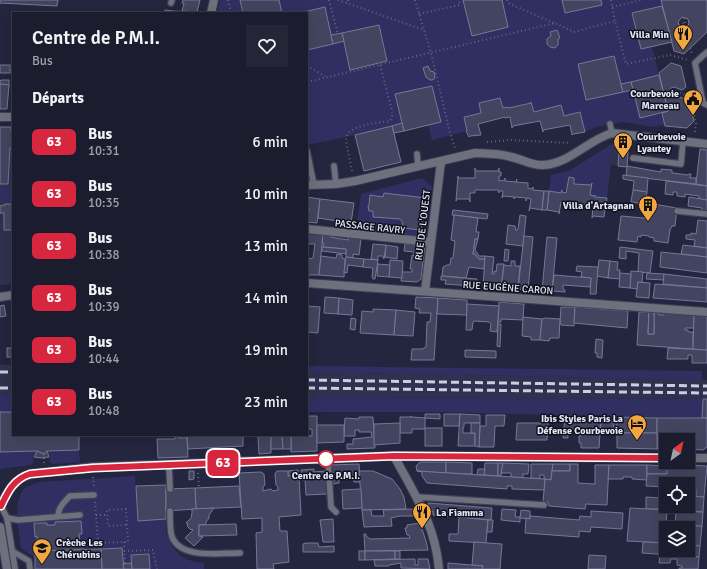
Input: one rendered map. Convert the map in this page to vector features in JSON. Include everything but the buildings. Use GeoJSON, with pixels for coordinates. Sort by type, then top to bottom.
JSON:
{"type":"FeatureCollection","features":[{"type":"Feature","properties":{"kind":"street"},"geometry":{"type":"LineString","coordinates":[[211,12],[214,0]]}},
{"type":"Feature","properties":{"kind":"street"},"geometry":{"type":"LineString","coordinates":[[0,117],[12,117]]}},
{"type":"Feature","properties":{"kind":"street"},"geometry":{"type":"LineString","coordinates":[[310,185],[336,184],[441,162],[474,153],[510,156],[535,165],[544,165],[562,160],[598,139],[612,133],[707,144]]}},
{"type":"Feature","properties":{"kind":"street","name":"RUE DE L'OUEST"},"geometry":{"type":"LineString","coordinates":[[425,291],[441,162]]}},
{"type":"Feature","properties":{"kind":"street","name":"PASSAGE RAVRY"},"geometry":{"type":"LineString","coordinates":[[308,229],[430,242]]}},
{"type":"Feature","properties":{"kind":"street","name":"RUE EUGÈNE CARON"},"geometry":{"type":"LineString","coordinates":[[308,284],[425,291],[707,312]]}},
{"type":"Feature","properties":{"kind":"street"},"geometry":{"type":"LineString","coordinates":[[0,297],[12,295]]}},
{"type":"Feature","properties":{"kind":"street"},"geometry":{"type":"LineString","coordinates":[[2,510],[16,480],[30,474],[93,468],[394,456],[659,458]]}},
{"type":"Feature","properties":{"kind":"street"},"geometry":{"type":"LineString","coordinates":[[394,456],[427,516],[434,538],[439,569]]}},
{"type":"Feature","properties":{"kind":"street"},"geometry":{"type":"LineString","coordinates":[[695,458],[707,458]]}},
{"type":"Feature","properties":{"kind":"street"},"geometry":{"type":"LineString","coordinates":[[0,527],[7,569]]}},
{"type":"Feature","properties":{"kind":"lane"},"geometry":{"type":"LineString","coordinates":[[704,102],[695,63],[707,52]]}},
{"type":"Feature","properties":{"kind":"lane"},"geometry":{"type":"LineString","coordinates":[[610,124],[612,133]]}},
{"type":"Feature","properties":{"kind":"lane"},"geometry":{"type":"LineString","coordinates":[[633,158],[681,164],[683,141]]}},
{"type":"Feature","properties":{"kind":"lane"},"geometry":{"type":"LineString","coordinates":[[417,154],[418,166]]}},
{"type":"Feature","properties":{"kind":"lane"},"geometry":{"type":"LineString","coordinates":[[308,162],[310,185]]}},
{"type":"Feature","properties":{"kind":"lane"},"geometry":{"type":"LineString","coordinates":[[334,166],[336,184]]}},
{"type":"Feature","properties":{"kind":"lane"},"geometry":{"type":"LineString","coordinates":[[677,210],[707,214]]}},
{"type":"Feature","properties":{"kind":"lane"},"geometry":{"type":"LineString","coordinates":[[328,459],[331,507],[336,512]]}},
{"type":"Feature","properties":{"kind":"lane"},"geometry":{"type":"LineString","coordinates":[[168,465],[170,489]]}},
{"type":"Feature","properties":{"kind":"lane"},"geometry":{"type":"LineString","coordinates":[[58,516],[62,504],[70,496],[94,495]]}},
{"type":"Feature","properties":{"kind":"lane"},"geometry":{"type":"LineString","coordinates":[[417,497],[544,505]]}},
{"type":"Feature","properties":{"kind":"lane"},"geometry":{"type":"LineString","coordinates":[[2,510],[18,520],[80,515]]}},
{"type":"Feature","properties":{"kind":"lane"},"geometry":{"type":"LineString","coordinates":[[2,510],[15,569]]}},
{"type":"Feature","properties":{"kind":"lane"},"geometry":{"type":"LineString","coordinates":[[170,511],[171,533],[173,539],[185,550],[200,554],[240,553]]}},
{"type":"Feature","properties":{"kind":"lane"},"geometry":{"type":"LineString","coordinates":[[12,551],[29,561],[30,569]]}},
{"type":"Feature","properties":{"kind":"path"},"geometry":{"type":"LineString","coordinates":[[228,0],[231,12]]}},
{"type":"Feature","properties":{"kind":"path"},"geometry":{"type":"LineString","coordinates":[[329,0],[338,34]]}},
{"type":"Feature","properties":{"kind":"path"},"geometry":{"type":"LineString","coordinates":[[338,0],[424,30]]}},
{"type":"Feature","properties":{"kind":"path"},"geometry":{"type":"LineString","coordinates":[[348,0],[349,4]]}},
{"type":"Feature","properties":{"kind":"path"},"geometry":{"type":"LineString","coordinates":[[415,0],[431,53],[450,133],[459,157]]}},
{"type":"Feature","properties":{"kind":"path"},"geometry":{"type":"LineString","coordinates":[[419,14],[460,5],[459,0]]}},
{"type":"Feature","properties":{"kind":"path"},"geometry":{"type":"LineString","coordinates":[[507,0],[508,3],[574,32],[615,21]]}},
{"type":"Feature","properties":{"kind":"path"},"geometry":{"type":"LineString","coordinates":[[611,0],[626,64],[670,55],[695,63]]}},
{"type":"Feature","properties":{"kind":"path"},"geometry":{"type":"LineString","coordinates":[[612,7],[642,0]]}},
{"type":"Feature","properties":{"kind":"path"},"geometry":{"type":"LineString","coordinates":[[684,18],[686,28]]}},
{"type":"Feature","properties":{"kind":"path"},"geometry":{"type":"LineString","coordinates":[[308,82],[555,23]]}},
{"type":"Feature","properties":{"kind":"path"},"geometry":{"type":"LineString","coordinates":[[678,24],[685,23]]}},
{"type":"Feature","properties":{"kind":"path"},"geometry":{"type":"LineString","coordinates":[[352,172],[345,138],[347,134],[355,128],[390,121],[393,117],[380,65]]}},
{"type":"Feature","properties":{"kind":"path"},"geometry":{"type":"LineString","coordinates":[[308,67],[326,77]]}},
{"type":"Feature","properties":{"kind":"path"},"geometry":{"type":"LineString","coordinates":[[672,91],[704,102]]}},
{"type":"Feature","properties":{"kind":"path"},"geometry":{"type":"LineString","coordinates":[[694,142],[696,123],[693,110],[704,102]]}},
{"type":"Feature","properties":{"kind":"path"},"geometry":{"type":"LineString","coordinates":[[485,143],[511,140],[570,144],[576,141]]}},
{"type":"Feature","properties":{"kind":"path"},"geometry":{"type":"LineString","coordinates":[[198,471],[199,488]]}},
{"type":"Feature","properties":{"kind":"path"},"geometry":{"type":"LineString","coordinates":[[94,495],[98,543],[128,542],[127,525],[126,509],[107,510],[108,526],[127,525]]}},
{"type":"Feature","properties":{"kind":"path"},"geometry":{"type":"LineString","coordinates":[[96,515],[107,515]]}},
{"type":"Feature","properties":{"kind":"path"},"geometry":{"type":"LineString","coordinates":[[124,542],[125,564]]}},
{"type":"Feature","properties":{"kind":"path"},"geometry":{"type":"LineString","coordinates":[[124,551],[153,550],[157,569]]}},
{"type":"Feature","properties":{"kind":"shaded area"},"geometry":{"type":"Polygon","coordinates":[[[220,0],[661,0],[672,42],[652,47],[668,111],[662,113],[665,126],[661,125],[653,127],[623,122],[596,127],[585,132],[580,113],[564,116],[561,105],[534,112],[531,102],[509,108],[503,108],[501,98],[479,103],[481,113],[464,117],[467,131],[432,140],[428,125],[395,133],[401,162],[364,171],[355,135],[308,145],[308,12],[217,12],[220,0]]]}},
{"type":"Feature","properties":{"kind":"shaded area"},"geometry":{"type":"Polygon","coordinates":[[[0,127],[11,127],[12,284],[0,285],[0,127]]]}},
{"type":"Feature","properties":{"kind":"shaded area"},"geometry":{"type":"Polygon","coordinates":[[[630,142],[627,167],[604,164],[616,144],[630,142]]]}},
{"type":"Feature","properties":{"kind":"shaded area"},"geometry":{"type":"Polygon","coordinates":[[[616,144],[605,164],[611,165],[607,198],[590,195],[591,185],[574,184],[574,178],[569,177],[566,190],[561,190],[561,193],[549,191],[551,175],[569,171],[610,145],[616,144]]]}},
{"type":"Feature","properties":{"kind":"shaded area"},"geometry":{"type":"Polygon","coordinates":[[[422,178],[432,186],[425,240],[356,231],[361,194],[422,178]]]}},
{"type":"Feature","properties":{"kind":"shaded area"},"geometry":{"type":"Polygon","coordinates":[[[0,187],[12,187],[12,202],[0,202],[0,187]]]}},
{"type":"Feature","properties":{"kind":"shaded area"},"geometry":{"type":"Polygon","coordinates":[[[0,365],[12,365],[12,394],[0,395],[0,365]]]}},
{"type":"Feature","properties":{"kind":"shaded area"},"geometry":{"type":"Polygon","coordinates":[[[308,366],[702,371],[702,380],[308,372],[308,366]]]}},
{"type":"Feature","properties":{"kind":"shaded area"},"geometry":{"type":"Polygon","coordinates":[[[308,372],[707,380],[707,399],[308,397],[308,372]]]}},
{"type":"Feature","properties":{"kind":"shaded area"},"geometry":{"type":"Polygon","coordinates":[[[12,394],[12,412],[0,412],[0,395],[12,394]]]}},
{"type":"Feature","properties":{"kind":"shaded area"},"geometry":{"type":"Polygon","coordinates":[[[308,397],[703,399],[702,418],[425,412],[308,412],[308,397]]]}},
{"type":"Feature","properties":{"kind":"shaded area"},"geometry":{"type":"Polygon","coordinates":[[[79,450],[80,462],[54,464],[50,463],[50,455],[47,451],[79,450]]]}},
{"type":"Feature","properties":{"kind":"shaded area"},"geometry":{"type":"Polygon","coordinates":[[[37,451],[33,456],[33,463],[31,465],[0,469],[0,452],[37,451]]]}},
{"type":"Feature","properties":{"kind":"shaded area"},"geometry":{"type":"Polygon","coordinates":[[[135,476],[138,521],[166,519],[166,534],[174,549],[187,559],[204,563],[204,569],[150,569],[149,554],[131,555],[131,563],[123,564],[122,548],[83,550],[83,543],[80,543],[79,534],[82,534],[81,521],[55,522],[55,525],[47,525],[47,523],[34,523],[35,536],[37,536],[38,545],[35,546],[36,559],[21,548],[17,509],[20,495],[24,488],[39,482],[135,476]]]}},
{"type":"Feature","properties":{"kind":"railway"},"geometry":{"type":"LineString","coordinates":[[0,372],[12,372]]}},
{"type":"Feature","properties":{"kind":"railway"},"geometry":{"type":"LineString","coordinates":[[308,380],[707,386]]}},
{"type":"Feature","properties":{"kind":"railway"},"geometry":{"type":"LineString","coordinates":[[0,388],[12,388]]}},
{"type":"Feature","properties":{"kind":"railway"},"geometry":{"type":"LineString","coordinates":[[308,388],[707,393]]}},
{"type":"Feature","properties":{"kind":"bus line","name":"63"},"geometry":{"type":"LineString","coordinates":[[1,506],[16,480],[22,476],[93,468],[394,456],[659,458]]}},
{"type":"Feature","properties":{"kind":"place","name":"Villa Min"},"geometry":{"type":"Point","coordinates":[683,51]}},
{"type":"Feature","properties":{"kind":"place","name":"Courbevoie Marceau"},"geometry":{"type":"Point","coordinates":[693,116]}},
{"type":"Feature","properties":{"kind":"place","name":"Courbevoie Lyautey"},"geometry":{"type":"Point","coordinates":[623,159]}},
{"type":"Feature","properties":{"kind":"place","name":"Villa d'Artagnan"},"geometry":{"type":"Point","coordinates":[648,222]}},
{"type":"Feature","properties":{"kind":"place","name":"Ibis Styles Paris La Défense Courbevoie"},"geometry":{"type":"Point","coordinates":[637,441]}},
{"type":"Feature","properties":{"kind":"place","name":"Centre de P.M.I."},"geometry":{"type":"Point","coordinates":[326,459]}},
{"type":"Feature","properties":{"kind":"place","name":"La Fiamma"},"geometry":{"type":"Point","coordinates":[422,529]}},
{"type":"Feature","properties":{"kind":"place","name":"Crèche Les Chérubins"},"geometry":{"type":"Point","coordinates":[42,565]}}]}
